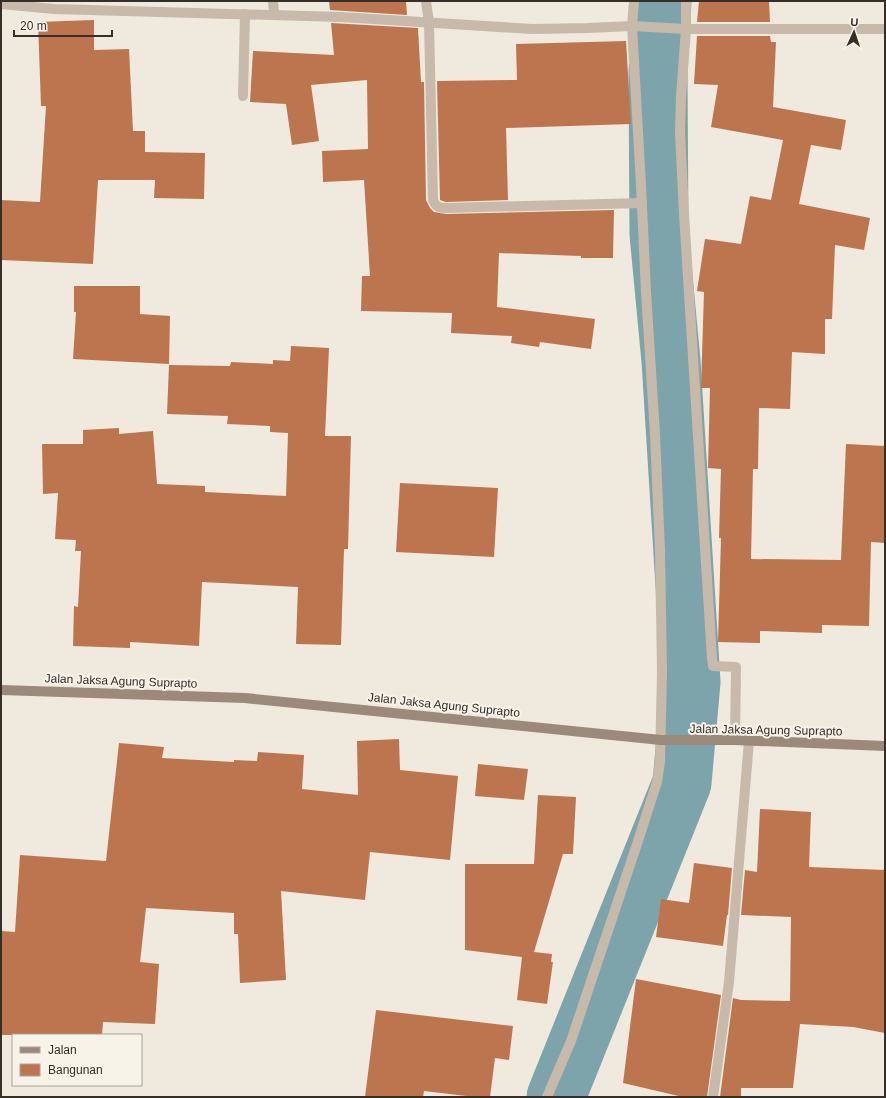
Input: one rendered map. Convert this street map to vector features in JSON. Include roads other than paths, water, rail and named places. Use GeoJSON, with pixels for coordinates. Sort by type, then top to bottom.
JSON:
{"type":"FeatureCollection","features":[{"type":"Feature","properties":{"kind":"main road","name":"Jalan Jaksa Agung Suprapto"},"geometry":{"type":"LineString","coordinates":[[1,690],[245,698],[664,740],[733,740],[885,746]]}},
{"type":"Feature","properties":{"kind":"street"},"geometry":{"type":"LineString","coordinates":[[273,1],[274,15]]}},
{"type":"Feature","properties":{"kind":"street"},"geometry":{"type":"LineString","coordinates":[[426,1],[429,23],[433,200],[439,208],[642,203]]}},
{"type":"Feature","properties":{"kind":"street"},"geometry":{"type":"LineString","coordinates":[[547,1097],[571,1041],[646,818],[657,782],[664,740],[660,551],[655,434],[646,292],[634,1]]}},
{"type":"Feature","properties":{"kind":"street"},"geometry":{"type":"LineString","coordinates":[[686,1],[681,97],[681,139],[712,658],[713,666],[736,667],[733,740]]}},
{"type":"Feature","properties":{"kind":"street"},"geometry":{"type":"LineString","coordinates":[[1,4],[54,9],[341,17],[532,29],[636,26],[685,29],[885,29]]}},
{"type":"Feature","properties":{"kind":"street"},"geometry":{"type":"LineString","coordinates":[[243,96],[245,14]]}},
{"type":"Feature","properties":{"kind":"street"},"geometry":{"type":"LineString","coordinates":[[713,1097],[729,982],[750,741]]}},
{"type":"Feature","properties":{"kind":"waterway"},"geometry":{"type":"LineString","coordinates":[[556,1097],[682,783],[691,682],[671,361],[659,234],[658,73],[662,1]]}}]}
